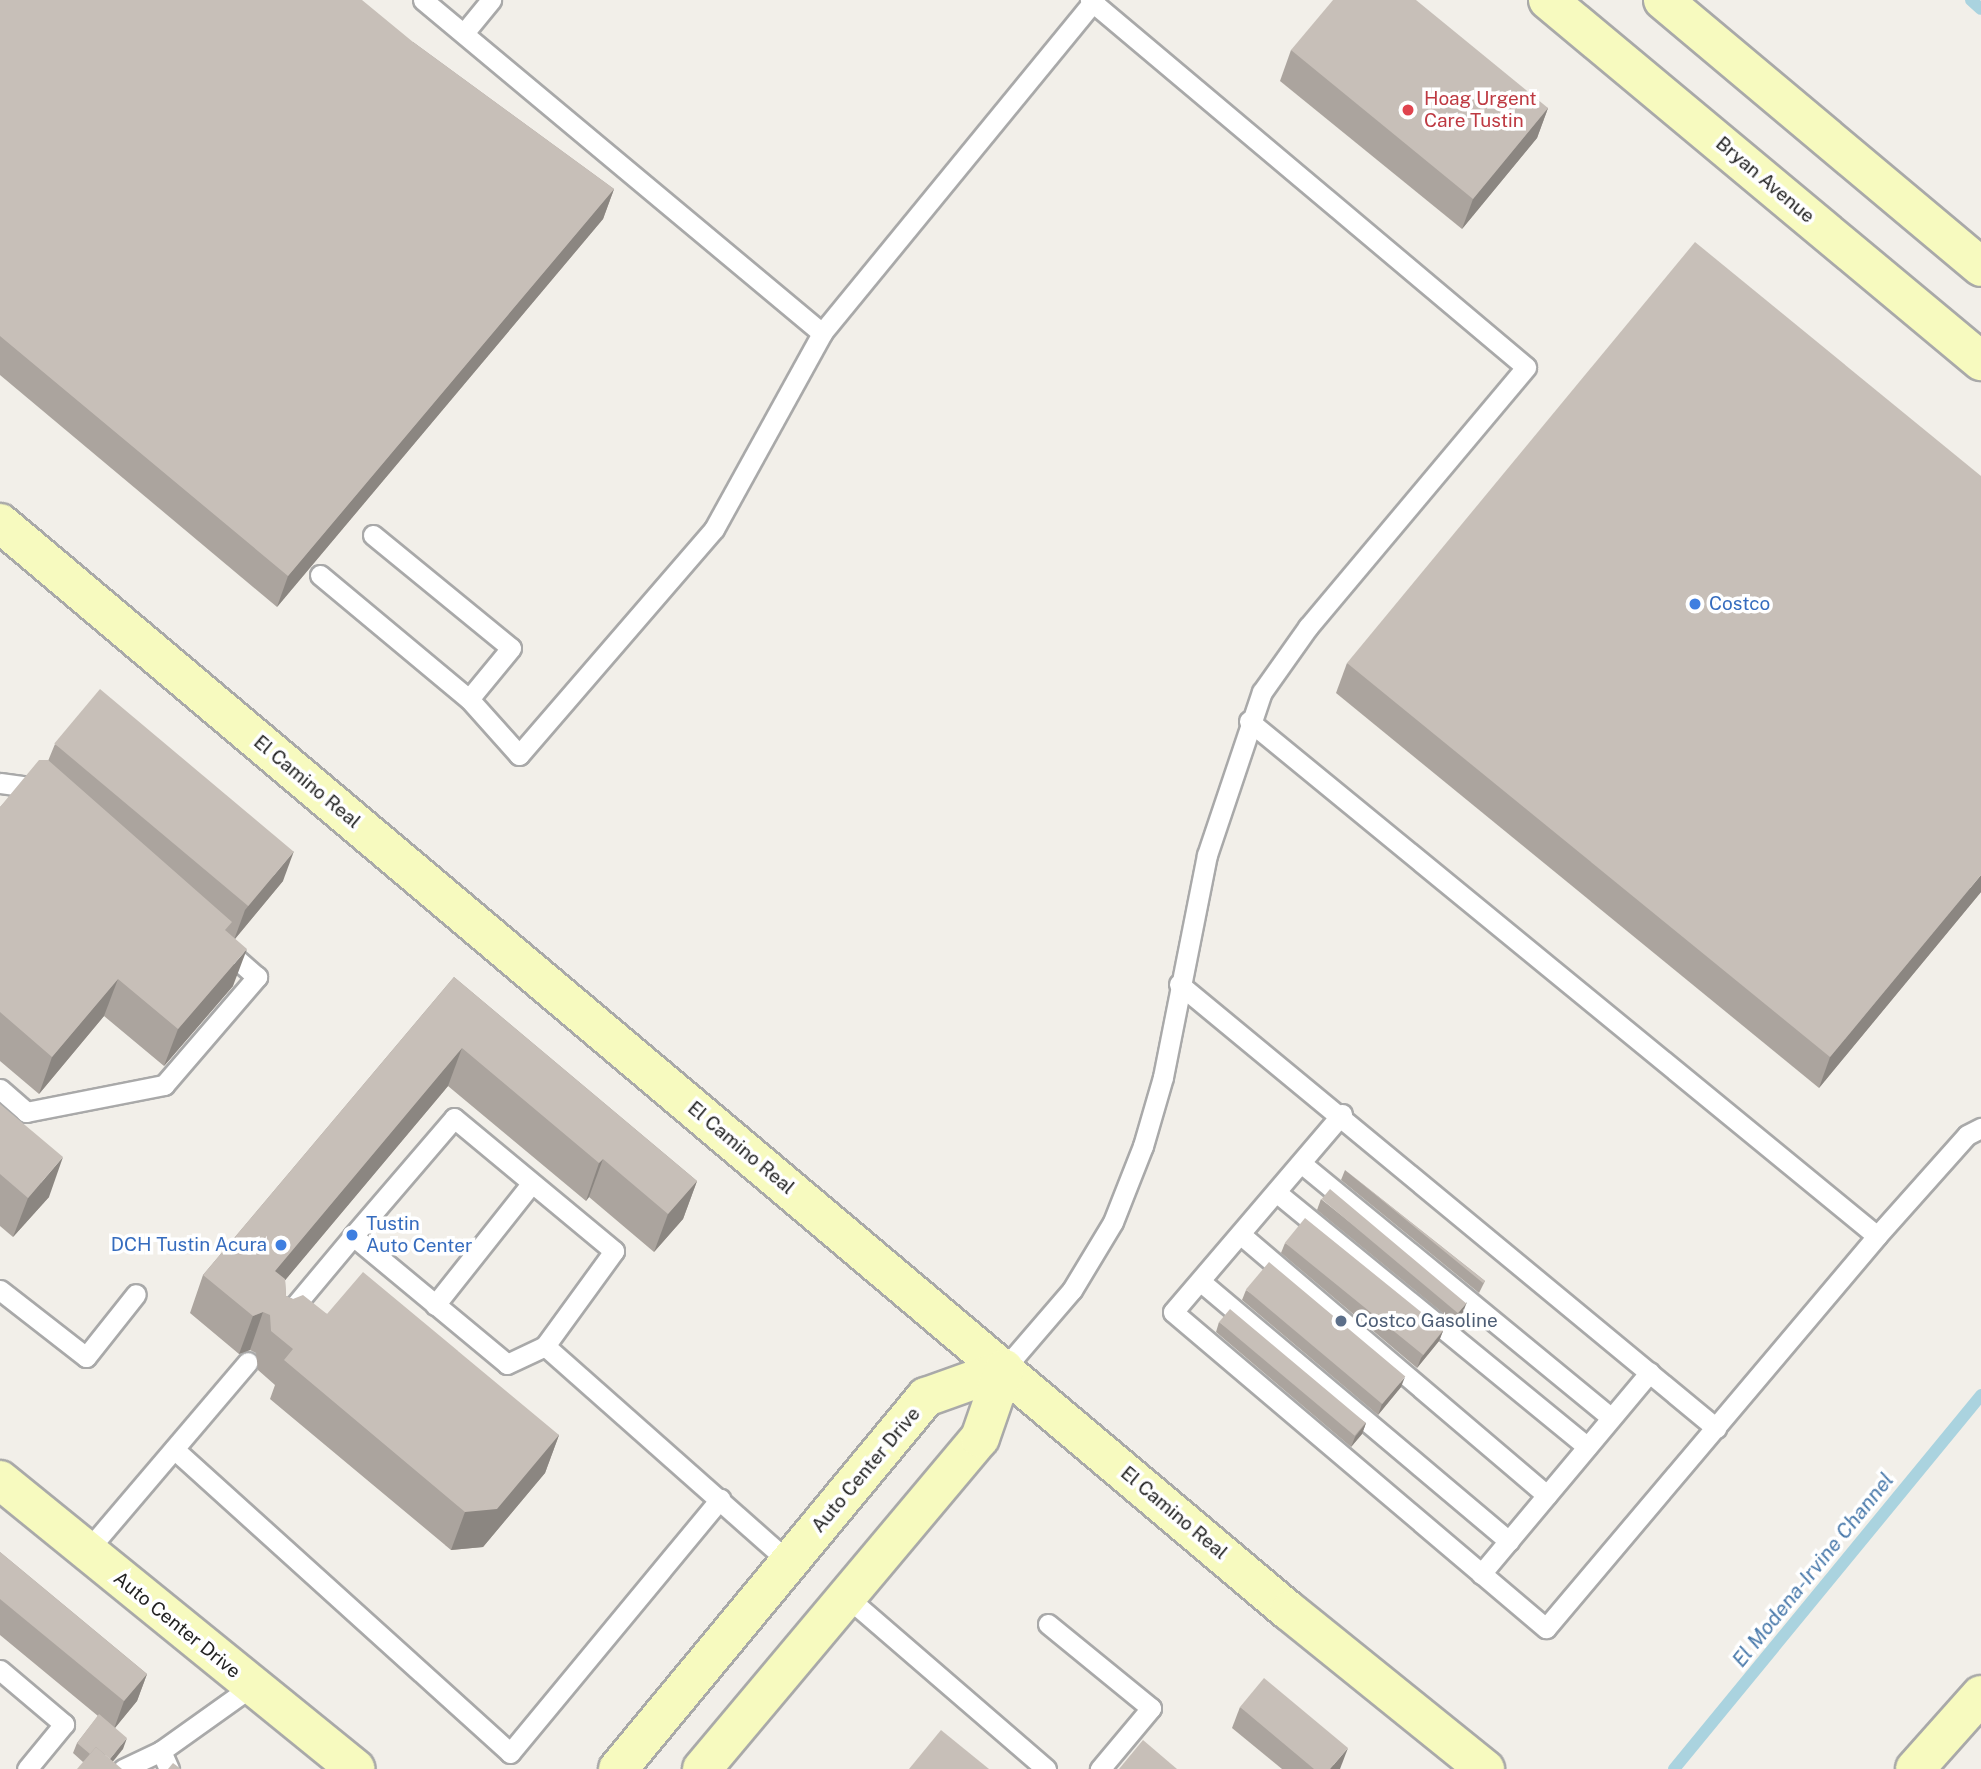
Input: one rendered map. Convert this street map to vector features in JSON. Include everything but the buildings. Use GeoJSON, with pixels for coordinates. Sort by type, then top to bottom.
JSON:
{"type":"FeatureCollection","features":[{"type":"Feature","properties":{"kind":"main road","name":"Bryan Avenue"},"geometry":{"type":"LineString","coordinates":[[1548,0],[1981,361]]}},
{"type":"Feature","properties":{"kind":"main road"},"geometry":{"type":"LineString","coordinates":[[1662,0],[1981,267]]}},
{"type":"Feature","properties":{"kind":"main road","name":"El Camino Real"},"geometry":{"type":"LineString","coordinates":[[0,523],[1289,1611],[1485,1769]]}},
{"type":"Feature","properties":{"kind":"main road"},"geometry":{"type":"LineString","coordinates":[[702,1769],[980,1438],[1004,1369]]}},
{"type":"Feature","properties":{"kind":"main road","name":"Auto Center Drive"},"geometry":{"type":"LineString","coordinates":[[618,1769],[926,1397],[1004,1369]]}},
{"type":"Feature","properties":{"kind":"main road","name":"Auto Center Drive"},"geometry":{"type":"LineString","coordinates":[[0,1480],[355,1769]]}},
{"type":"Feature","properties":{"kind":"main road"},"geometry":{"type":"LineString","coordinates":[[1916,1769],[1981,1695]]}},
{"type":"Feature","properties":{"kind":"lane"},"geometry":{"type":"LineString","coordinates":[[423,0],[822,332]]}},
{"type":"Feature","properties":{"kind":"lane"},"geometry":{"type":"LineString","coordinates":[[464,33],[491,0]]}},
{"type":"Feature","properties":{"kind":"lane"},"geometry":{"type":"LineString","coordinates":[[320,575],[469,699],[519,755],[714,529],[822,332],[1093,1],[1526,367],[1274,671],[1249,721],[1207,855],[1179,984],[1163,1077],[1114,1222],[1072,1290],[1004,1369]]}},
{"type":"Feature","properties":{"kind":"lane"},"geometry":{"type":"LineString","coordinates":[[373,534],[511,648],[469,699]]}},
{"type":"Feature","properties":{"kind":"lane"},"geometry":{"type":"LineString","coordinates":[[1249,721],[1877,1236]]}},
{"type":"Feature","properties":{"kind":"lane"},"geometry":{"type":"LineString","coordinates":[[0,783],[39,785],[60,803]]}},
{"type":"Feature","properties":{"kind":"lane"},"geometry":{"type":"LineString","coordinates":[[0,1089],[26,1112],[164,1085],[257,977],[205,932]]}},
{"type":"Feature","properties":{"kind":"lane"},"geometry":{"type":"LineString","coordinates":[[1179,984],[1342,1114],[1716,1428]]}},
{"type":"Feature","properties":{"kind":"lane"},"geometry":{"type":"LineString","coordinates":[[1342,1114],[1173,1312],[1546,1628],[1877,1236],[1967,1135],[1981,1128]]}},
{"type":"Feature","properties":{"kind":"lane"},"geometry":{"type":"LineString","coordinates":[[280,1325],[353,1236],[454,1118],[531,1185],[614,1251],[545,1346],[508,1364],[353,1236]]}},
{"type":"Feature","properties":{"kind":"lane"},"geometry":{"type":"LineString","coordinates":[[1301,1163],[1611,1418]]}},
{"type":"Feature","properties":{"kind":"lane"},"geometry":{"type":"LineString","coordinates":[[435,1305],[531,1185]]}},
{"type":"Feature","properties":{"kind":"lane"},"geometry":{"type":"LineString","coordinates":[[1276,1192],[1587,1447]]}},
{"type":"Feature","properties":{"kind":"lane"},"geometry":{"type":"LineString","coordinates":[[1240,1234],[1547,1495]]}},
{"type":"Feature","properties":{"kind":"lane"},"geometry":{"type":"LineString","coordinates":[[1200,1281],[1509,1541]]}},
{"type":"Feature","properties":{"kind":"lane"},"geometry":{"type":"LineString","coordinates":[[0,1290],[86,1357],[136,1294]]}},
{"type":"Feature","properties":{"kind":"lane"},"geometry":{"type":"LineString","coordinates":[[545,1346],[789,1562]]}},
{"type":"Feature","properties":{"kind":"lane"},"geometry":{"type":"LineString","coordinates":[[87,1551],[248,1362]]}},
{"type":"Feature","properties":{"kind":"lane"},"geometry":{"type":"LineString","coordinates":[[1481,1574],[1650,1372]]}},
{"type":"Feature","properties":{"kind":"lane"},"geometry":{"type":"LineString","coordinates":[[174,1449],[510,1753],[720,1499]]}},
{"type":"Feature","properties":{"kind":"lane"},"geometry":{"type":"LineString","coordinates":[[846,1597],[1046,1769]]}},
{"type":"Feature","properties":{"kind":"lane"},"geometry":{"type":"LineString","coordinates":[[1048,1624],[1152,1708],[1100,1769]]}},
{"type":"Feature","properties":{"kind":"lane"},"geometry":{"type":"LineString","coordinates":[[0,1670],[64,1724],[27,1769]]}},
{"type":"Feature","properties":{"kind":"lane"},"geometry":{"type":"LineString","coordinates":[[146,1769],[252,1686]]}},
{"type":"Feature","properties":{"kind":"lane"},"geometry":{"type":"LineString","coordinates":[[123,1769],[159,1760]]}},
{"type":"Feature","properties":{"kind":"lane"},"geometry":{"type":"LineString","coordinates":[[159,1760],[169,1769]]}},
{"type":"Feature","properties":{"kind":"waterway","name":"El Modena-Irvine Channel"},"geometry":{"type":"LineString","coordinates":[[1971,0],[1981,9]]}},
{"type":"Feature","properties":{"kind":"waterway","name":"El Modena-Irvine Channel"},"geometry":{"type":"LineString","coordinates":[[1674,1769],[1981,1395]]}},
{"type":"Feature","properties":{"kind":"place","name":"Hoag Urgent Care Tustin"},"geometry":{"type":"Point","coordinates":[1408,110]}},
{"type":"Feature","properties":{"kind":"place","name":"Costco"},"geometry":{"type":"Point","coordinates":[1695,604]}},
{"type":"Feature","properties":{"kind":"place","name":"Tustin Auto Center"},"geometry":{"type":"Point","coordinates":[352,1235]}},
{"type":"Feature","properties":{"kind":"place","name":"DCH Tustin Acura"},"geometry":{"type":"Point","coordinates":[281,1245]}},
{"type":"Feature","properties":{"kind":"place","name":"Costco Gasoline"},"geometry":{"type":"Point","coordinates":[1341,1321]}}]}
